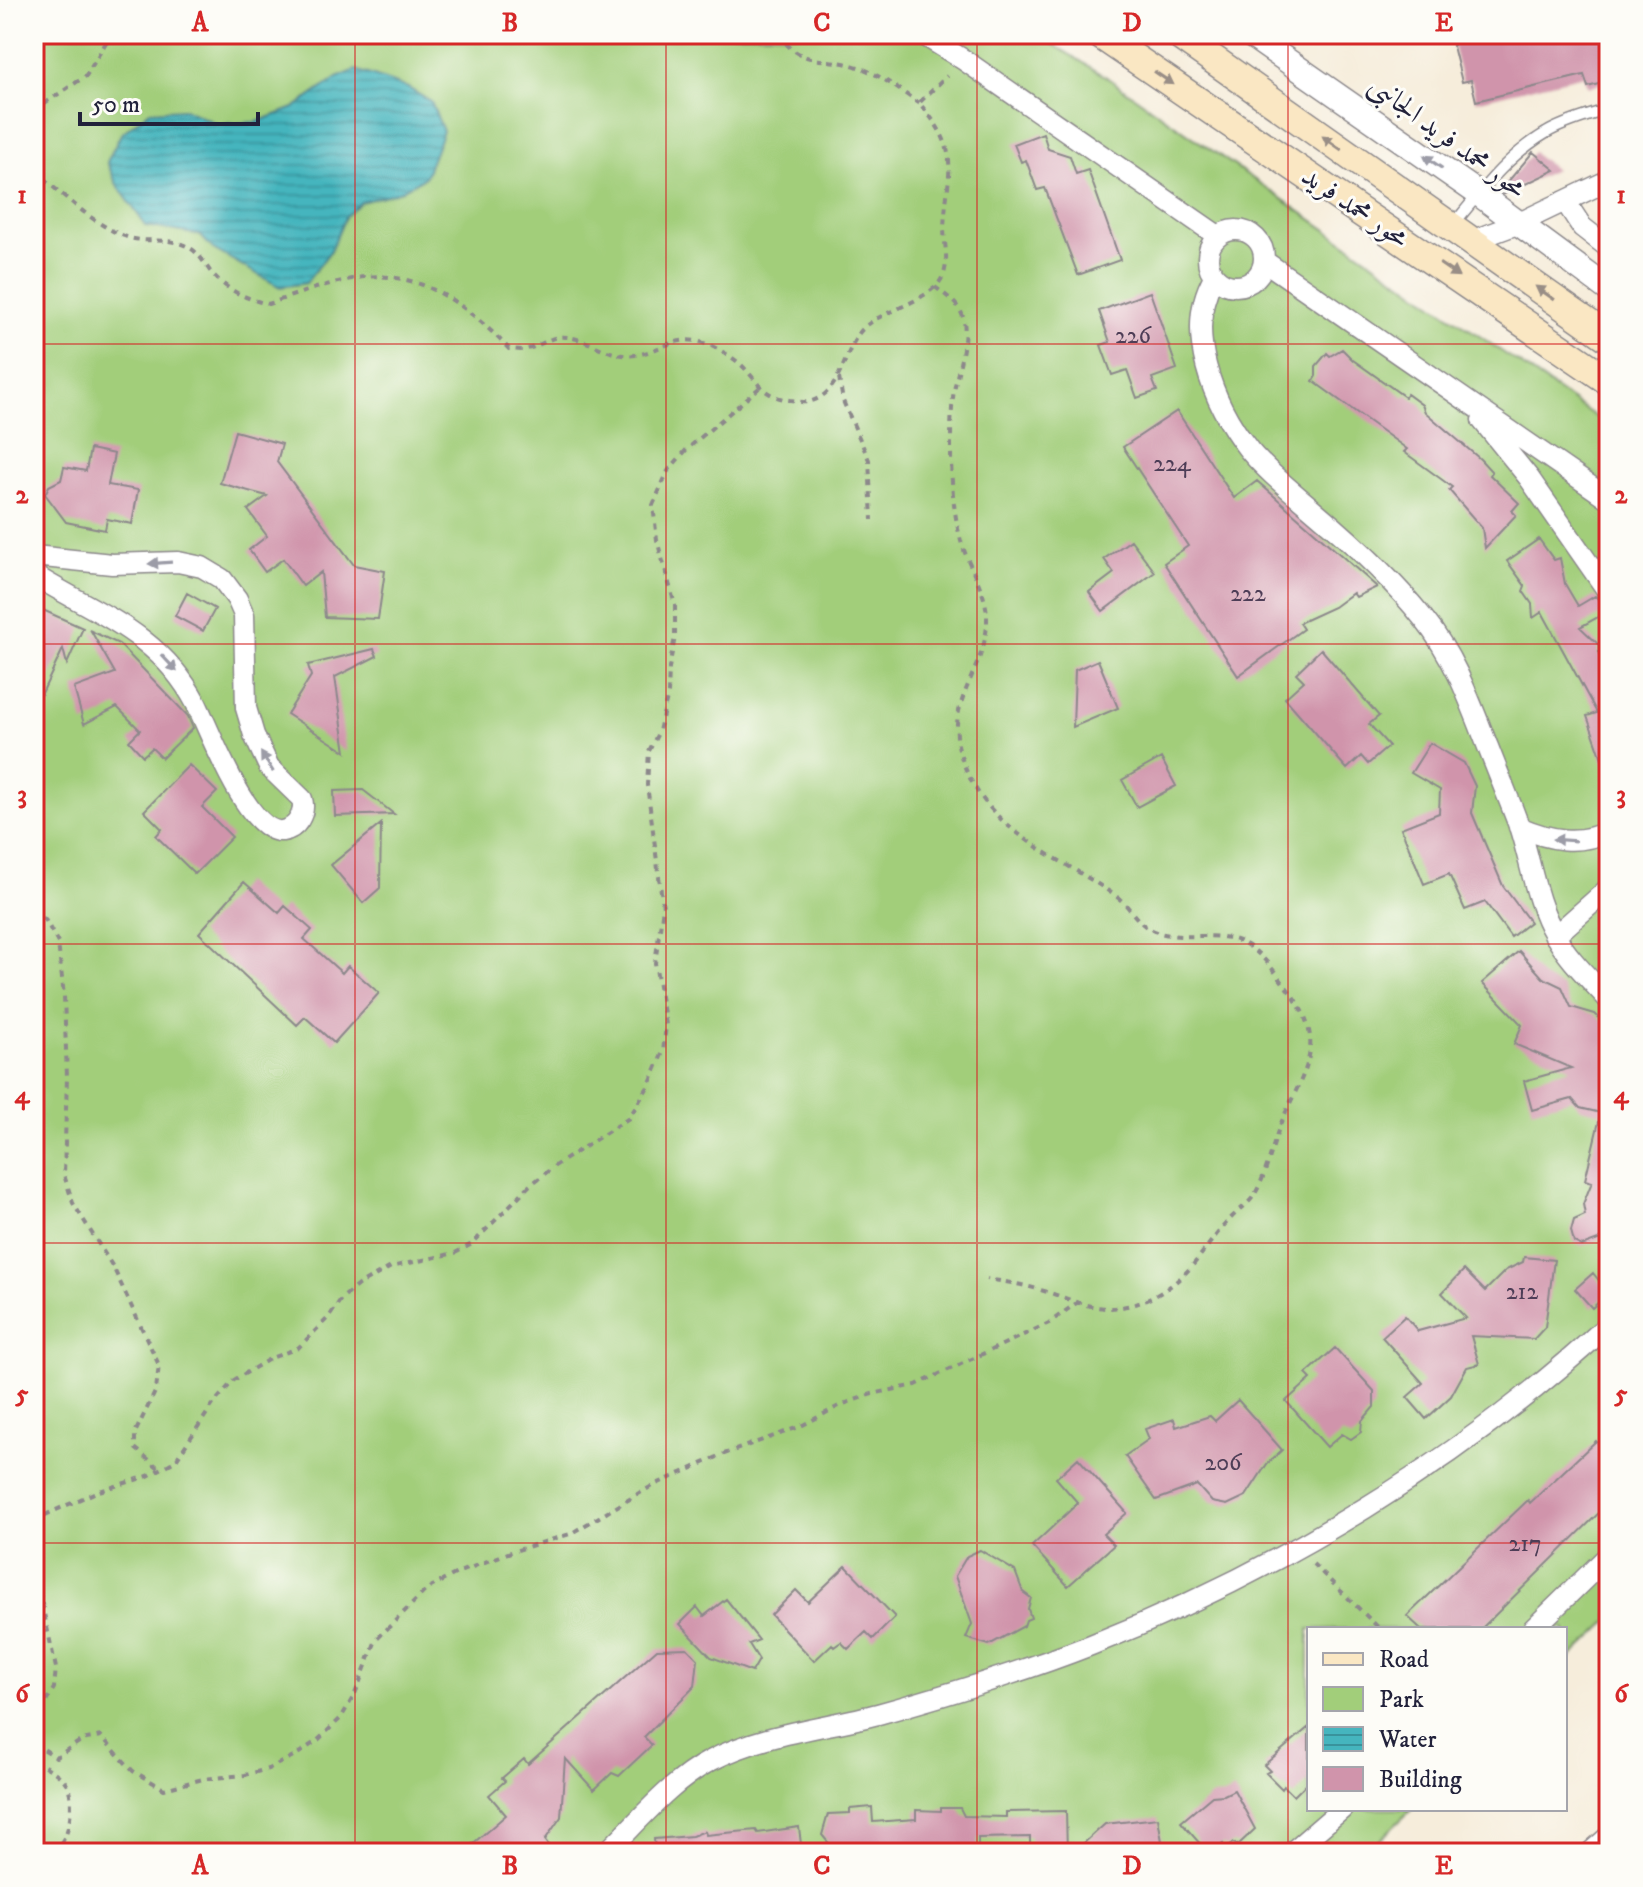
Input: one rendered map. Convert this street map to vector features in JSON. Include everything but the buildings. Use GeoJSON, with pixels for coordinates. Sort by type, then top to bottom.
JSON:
{"type":"FeatureCollection","features":[{"type":"Feature","properties":{"kind":"main road","name":"محور محمد فريد"},"geometry":{"type":"LineString","coordinates":[[1099,34],[1609,381]]}},
{"type":"Feature","properties":{"kind":"main road","name":"محور محمد فريد"},"geometry":{"type":"LineString","coordinates":[[1177,34],[1609,338]]}},
{"type":"Feature","properties":{"kind":"street"},"geometry":{"type":"LineString","coordinates":[[922,34],[1218,236]]}},
{"type":"Feature","properties":{"kind":"street","name":"محور محمد فريد الجانبى"},"geometry":{"type":"LineString","coordinates":[[1249,34],[1479,194],[1609,290]]}},
{"type":"Feature","properties":{"kind":"street"},"geometry":{"type":"LineString","coordinates":[[1462,234],[1517,224],[1609,180]]}},
{"type":"Feature","properties":{"kind":"street"},"geometry":{"type":"LineString","coordinates":[[1565,201],[1582,227],[1609,248]]}},
{"type":"Feature","properties":{"kind":"street"},"geometry":{"type":"LineString","coordinates":[[1228,231],[1249,233],[1258,240],[1264,261],[1261,271],[1244,285],[1233,286],[1223,284],[1214,277],[1208,256],[1218,236],[1228,231]]}},
{"type":"Feature","properties":{"kind":"street"},"geometry":{"type":"LineString","coordinates":[[1264,261],[1609,499]]}},
{"type":"Feature","properties":{"kind":"street"},"geometry":{"type":"LineString","coordinates":[[1214,277],[1204,295],[1201,313],[1204,356],[1221,405],[1250,452],[1369,560],[1428,623],[1462,682],[1519,827],[1535,885],[1555,936],[1609,1000]]}},
{"type":"Feature","properties":{"kind":"street"},"geometry":{"type":"LineString","coordinates":[[1467,401],[1529,478],[1609,593]]}},
{"type":"Feature","properties":{"kind":"street"},"geometry":{"type":"LineString","coordinates":[[34,556],[112,564],[178,562],[202,567],[222,579],[244,615],[246,708],[254,735],[269,767],[302,799],[304,807],[300,820],[291,828],[278,831],[261,823],[236,786],[196,703],[169,663],[129,628],[34,575]]}},
{"type":"Feature","properties":{"kind":"street"},"geometry":{"type":"LineString","coordinates":[[1519,827],[1561,841],[1581,840],[1609,831]]}},
{"type":"Feature","properties":{"kind":"street"},"geometry":{"type":"LineString","coordinates":[[1555,936],[1609,888]]}},
{"type":"Feature","properties":{"kind":"street"},"geometry":{"type":"LineString","coordinates":[[606,1853],[685,1778],[733,1750],[986,1683],[1092,1644],[1183,1605],[1296,1547],[1378,1499],[1457,1446],[1533,1389],[1609,1324]]}},
{"type":"Feature","properties":{"kind":"street"},"geometry":{"type":"LineString","coordinates":[[1535,1627],[1609,1555]]}},
{"type":"Feature","properties":{"kind":"street"},"geometry":{"type":"LineString","coordinates":[[1291,1853],[1340,1811]]}},
{"type":"Feature","properties":{"kind":"street"},"geometry":{"type":"LineString","coordinates":[[1593,1853],[1609,1839]]}},
{"type":"Feature","properties":{"kind":"lane"},"geometry":{"type":"LineString","coordinates":[[1462,234],[1479,194],[1529,144],[1548,131],[1609,109]]}},
{"type":"Feature","properties":{"kind":"path"},"geometry":{"type":"LineString","coordinates":[[34,110],[86,76],[111,34]]}},
{"type":"Feature","properties":{"kind":"path"},"geometry":{"type":"LineString","coordinates":[[34,172],[107,228],[127,238],[170,240],[194,250],[233,293],[253,300],[268,304],[363,277],[411,281],[441,291],[468,309],[509,349],[527,349],[555,336],[571,337],[611,353],[635,355],[679,341],[695,341],[719,350],[740,364],[759,388],[777,398],[807,402],[830,391],[861,331],[874,321],[920,299],[940,282],[947,263],[944,228],[951,175],[949,152],[936,122],[919,103],[858,66],[814,60],[797,53],[778,34]]}},
{"type":"Feature","properties":{"kind":"path"},"geometry":{"type":"LineString","coordinates":[[919,103],[964,60]]}},
{"type":"Feature","properties":{"kind":"path"},"geometry":{"type":"LineString","coordinates":[[935,287],[962,313],[965,331],[953,399],[951,452],[960,536],[984,598],[988,618],[984,644],[961,698],[957,722],[959,749],[977,794],[993,815],[1076,873],[1121,899],[1147,928],[1191,938],[1220,937],[1245,944],[1269,964],[1300,1005],[1309,1028],[1311,1050],[1302,1082],[1286,1111],[1263,1178],[1252,1198],[1221,1230],[1194,1265],[1168,1289],[1143,1302],[1108,1308],[1019,1284],[987,1279]]}},
{"type":"Feature","properties":{"kind":"path"},"geometry":{"type":"LineString","coordinates":[[838,375],[843,401],[869,460],[872,520]]}},
{"type":"Feature","properties":{"kind":"path"},"geometry":{"type":"LineString","coordinates":[[34,1520],[96,1492],[148,1476],[175,1461],[214,1403],[234,1380],[271,1358],[298,1348],[329,1317],[341,1299],[358,1285],[391,1267],[455,1253],[472,1244],[529,1186],[629,1118],[649,1085],[663,1052],[666,1025],[655,963],[663,907],[651,827],[648,773],[649,751],[659,731],[668,694],[675,637],[675,605],[657,540],[653,505],[668,471],[687,449],[759,388]]}},
{"type":"Feature","properties":{"kind":"path"},"geometry":{"type":"LineString","coordinates":[[34,909],[46,921],[58,943],[63,982],[67,1077],[64,1175],[73,1203],[113,1267],[159,1365],[156,1390],[135,1433],[135,1448],[160,1469]]}},
{"type":"Feature","properties":{"kind":"path"},"geometry":{"type":"LineString","coordinates":[[34,1568],[56,1668],[54,1688],[41,1711],[34,1741],[56,1757],[82,1740],[101,1736],[133,1771],[164,1789],[203,1779],[245,1775],[268,1769],[299,1753],[341,1718],[355,1694],[376,1640],[427,1589],[483,1563],[570,1534],[652,1486],[724,1454],[799,1427],[841,1405],[872,1394],[916,1385],[1049,1323],[1078,1302]]}},
{"type":"Feature","properties":{"kind":"path"},"geometry":{"type":"LineString","coordinates":[[1296,1547],[1378,1627]]}},
{"type":"Feature","properties":{"kind":"path"},"geometry":{"type":"LineString","coordinates":[[34,1760],[66,1782],[70,1795],[65,1836],[52,1849],[34,1851]]}},
{"type":"Feature","properties":{"kind":"green space"},"geometry":{"type":"Polygon","coordinates":[[[34,34],[1036,34],[1105,76],[1609,426],[1609,1621],[1567,1661],[1567,1627],[1307,1627],[1307,1811],[1410,1811],[1366,1853],[34,1853],[34,34]]]}},
{"type":"Feature","properties":{"kind":"water"},"geometry":{"type":"Polygon","coordinates":[[[356,70],[408,88],[431,102],[443,131],[425,177],[398,192],[361,202],[345,217],[331,250],[306,283],[280,287],[213,249],[200,235],[146,226],[116,183],[107,162],[121,134],[150,111],[184,109],[218,124],[257,122],[294,108],[337,78],[356,70]]]}}]}
